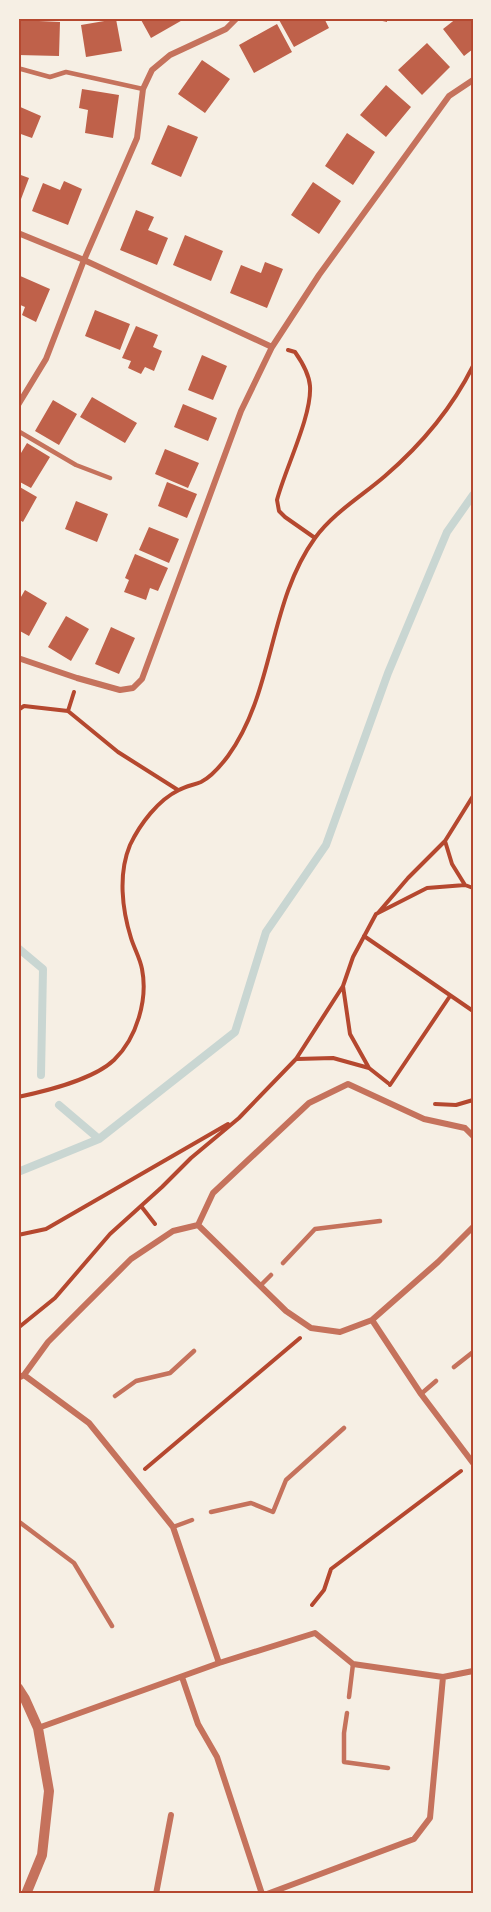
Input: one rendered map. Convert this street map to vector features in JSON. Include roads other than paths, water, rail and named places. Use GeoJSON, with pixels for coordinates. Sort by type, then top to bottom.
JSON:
{"type":"FeatureCollection","features":[{"type":"Feature","properties":{"kind":"street"},"geometry":{"type":"LineString","coordinates":[[18,405],[46,359],[84,260],[137,138],[143,89],[152,70],[170,55],[226,28],[237,18]]}},
{"type":"Feature","properties":{"kind":"street"},"geometry":{"type":"LineString","coordinates":[[18,658],[120,690],[132,688],[142,679],[240,411],[272,347],[318,275],[449,96],[473,80]]}},
{"type":"Feature","properties":{"kind":"street"},"geometry":{"type":"LineString","coordinates":[[18,233],[84,260],[272,347]]}},
{"type":"Feature","properties":{"kind":"street"},"geometry":{"type":"LineString","coordinates":[[198,1225],[213,1193],[309,1103],[348,1084],[424,1119],[465,1128],[473,1136]]}},
{"type":"Feature","properties":{"kind":"street"},"geometry":{"type":"LineString","coordinates":[[198,1225],[173,1231],[131,1259],[48,1342],[21,1376],[89,1423],[173,1527],[219,1663]]}},
{"type":"Feature","properties":{"kind":"street"},"geometry":{"type":"LineString","coordinates":[[198,1225],[286,1311],[311,1328],[340,1332],[372,1320],[438,1262],[473,1227]]}},
{"type":"Feature","properties":{"kind":"street"},"geometry":{"type":"LineString","coordinates":[[372,1320],[421,1395],[473,1462]]}},
{"type":"Feature","properties":{"kind":"street"},"geometry":{"type":"LineString","coordinates":[[38,1728],[219,1663],[315,1633],[353,1664],[443,1677],[473,1671]]}},
{"type":"Feature","properties":{"kind":"street"},"geometry":{"type":"LineString","coordinates":[[182,1677],[198,1724],[217,1757],[262,1894]]}},
{"type":"Feature","properties":{"kind":"street"},"geometry":{"type":"LineString","coordinates":[[267,1894],[414,1839],[430,1818],[443,1677]]}},
{"type":"Feature","properties":{"kind":"street"},"geometry":{"type":"LineString","coordinates":[[18,1688],[38,1728],[49,1791],[42,1855],[26,1894]]}},
{"type":"Feature","properties":{"kind":"street"},"geometry":{"type":"LineString","coordinates":[[156,1894],[171,1815]]}},
{"type":"Feature","properties":{"kind":"lane"},"geometry":{"type":"LineString","coordinates":[[21,69],[50,77],[66,72],[143,89]]}},
{"type":"Feature","properties":{"kind":"lane"},"geometry":{"type":"LineString","coordinates":[[18,431],[76,465],[110,478]]}},
{"type":"Feature","properties":{"kind":"lane"},"geometry":{"type":"LineString","coordinates":[[283,1263],[315,1229],[380,1221]]}},
{"type":"Feature","properties":{"kind":"lane"},"geometry":{"type":"LineString","coordinates":[[260,1286],[271,1275]]}},
{"type":"Feature","properties":{"kind":"lane"},"geometry":{"type":"LineString","coordinates":[[115,1396],[136,1381],[170,1373],[194,1351]]}},
{"type":"Feature","properties":{"kind":"lane"},"geometry":{"type":"LineString","coordinates":[[454,1366],[473,1352]]}},
{"type":"Feature","properties":{"kind":"lane"},"geometry":{"type":"LineString","coordinates":[[421,1395],[436,1381]]}},
{"type":"Feature","properties":{"kind":"lane"},"geometry":{"type":"LineString","coordinates":[[211,1512],[250,1503],[273,1512],[286,1480],[344,1428]]}},
{"type":"Feature","properties":{"kind":"lane"},"geometry":{"type":"LineString","coordinates":[[173,1527],[192,1520]]}},
{"type":"Feature","properties":{"kind":"lane"},"geometry":{"type":"LineString","coordinates":[[18,1521],[74,1563],[112,1626]]}},
{"type":"Feature","properties":{"kind":"lane"},"geometry":{"type":"LineString","coordinates":[[349,1697],[353,1664]]}},
{"type":"Feature","properties":{"kind":"lane"},"geometry":{"type":"LineString","coordinates":[[347,1713],[344,1762],[388,1768]]}},
{"type":"Feature","properties":{"kind":"waterway"},"geometry":{"type":"LineString","coordinates":[[18,1172],[99,1139],[235,1032],[266,932],[326,845],[388,673],[447,532],[473,495]]}},
{"type":"Feature","properties":{"kind":"waterway"},"geometry":{"type":"LineString","coordinates":[[18,948],[43,969],[41,1075]]}},
{"type":"Feature","properties":{"kind":"waterway"},"geometry":{"type":"LineString","coordinates":[[59,1105],[99,1139]]}}]}
